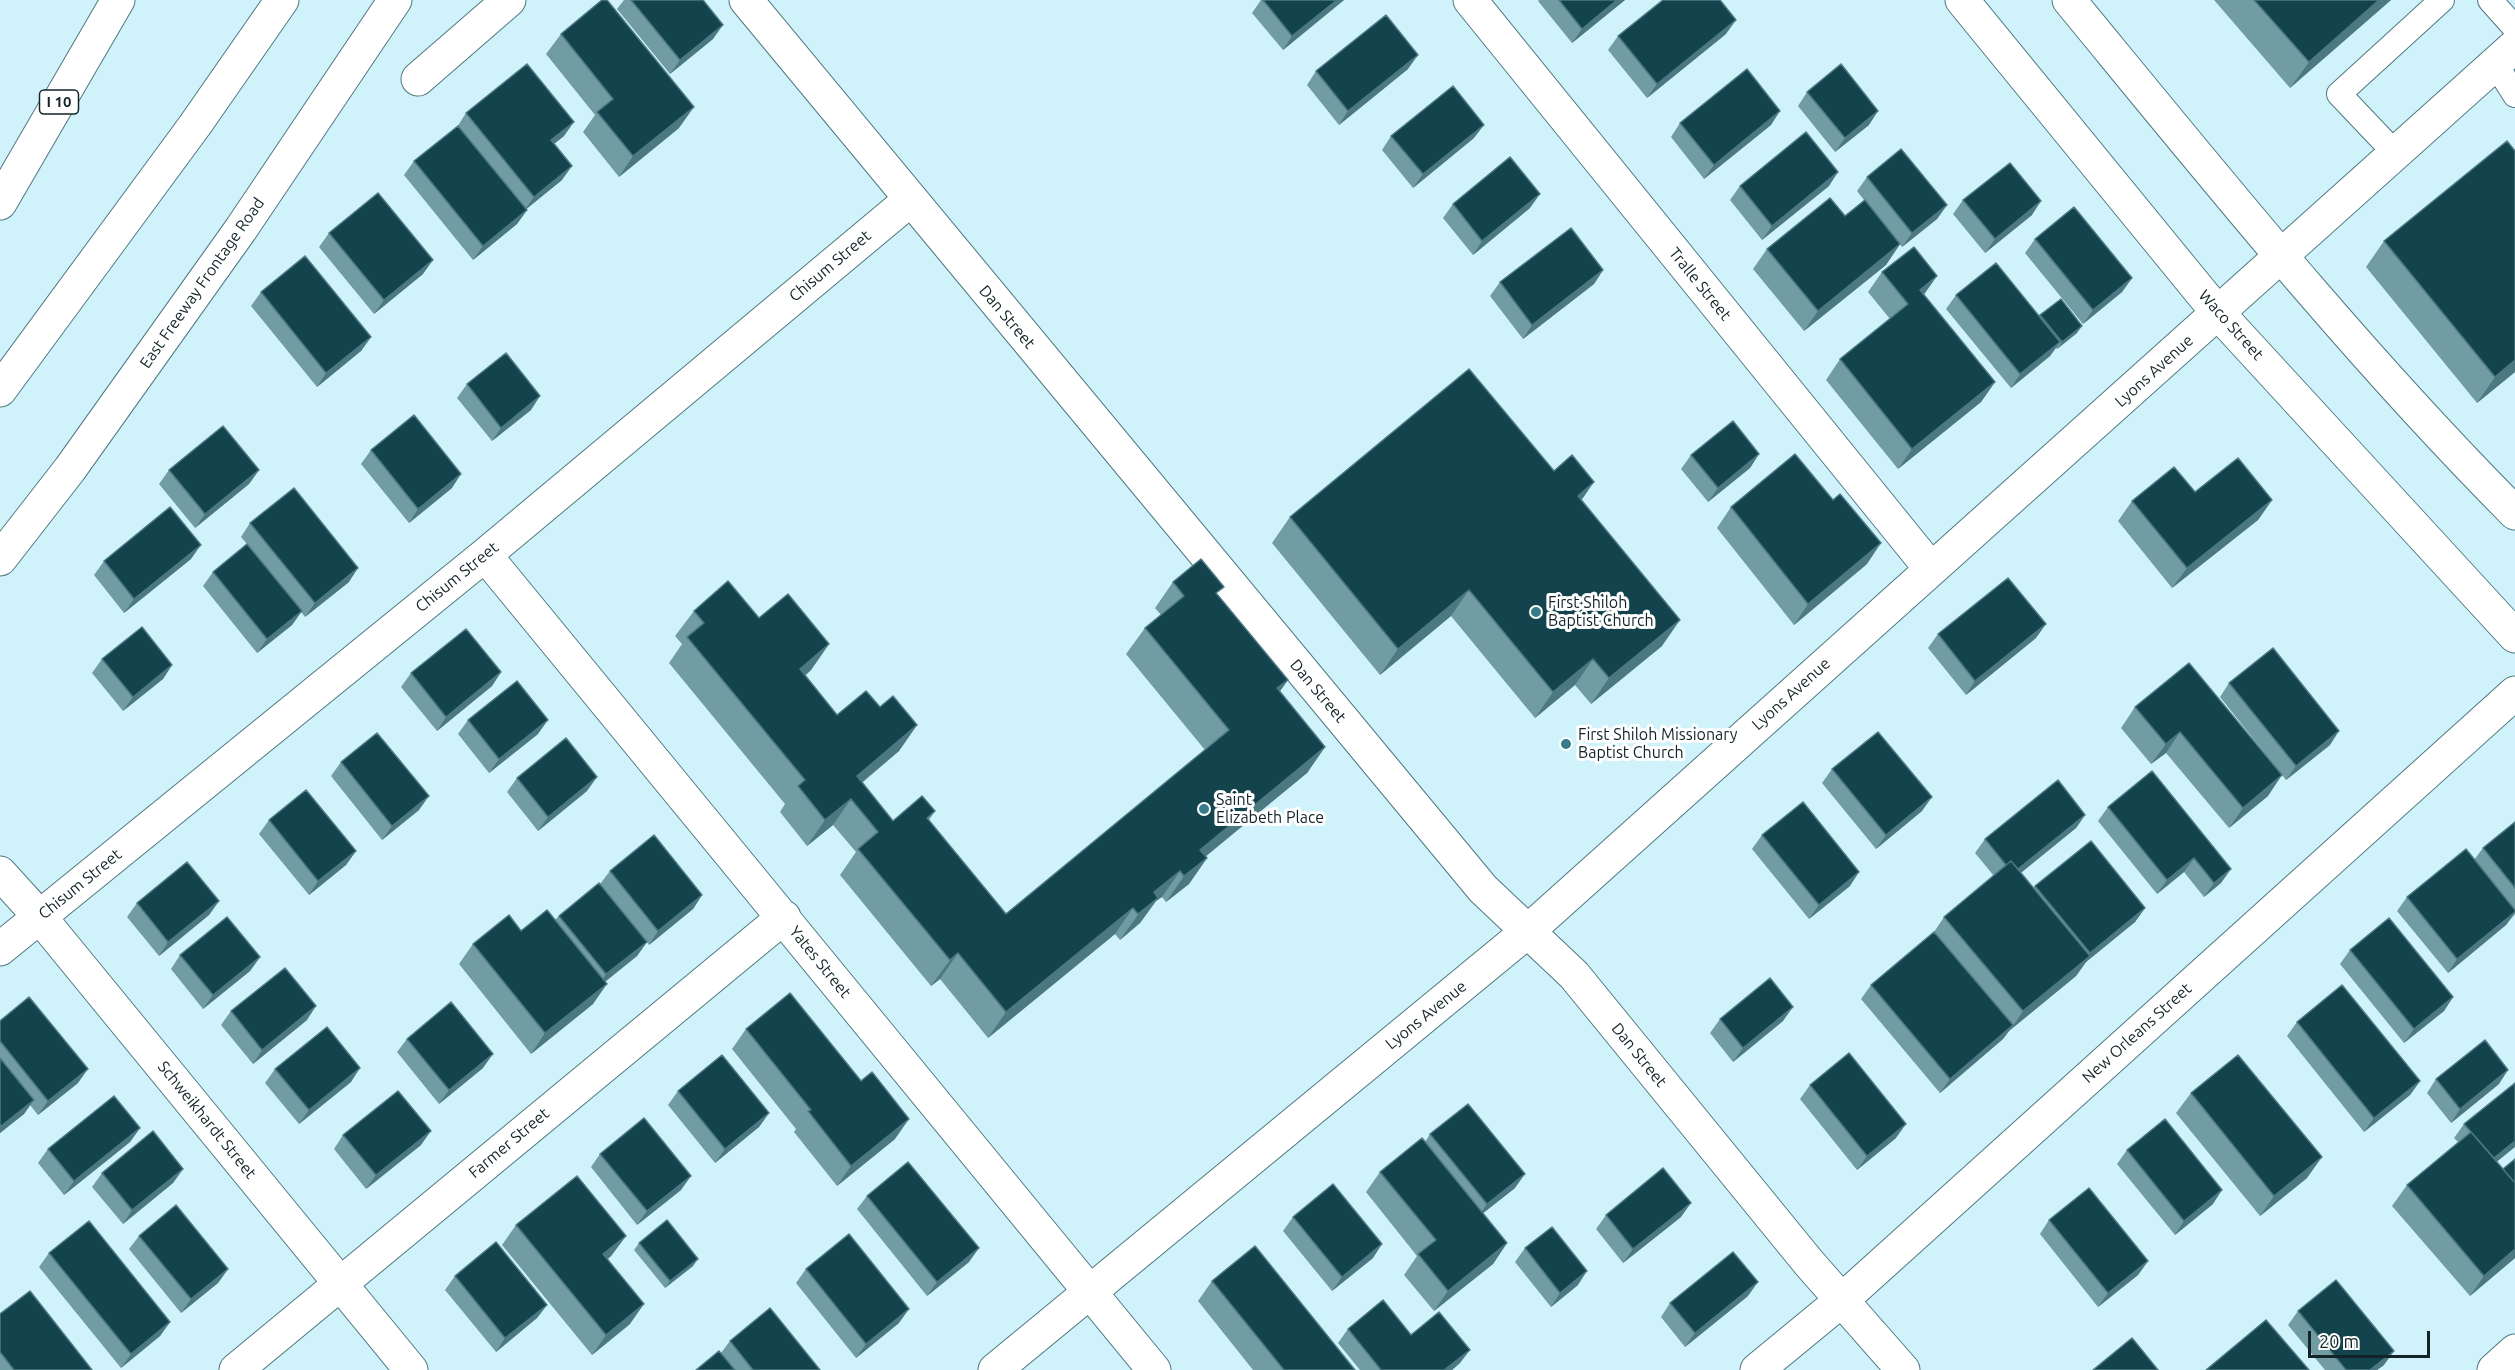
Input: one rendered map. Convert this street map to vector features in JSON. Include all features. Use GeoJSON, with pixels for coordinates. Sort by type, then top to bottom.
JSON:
{"type":"FeatureCollection","features":[{"type":"Feature","properties":{"kind":"main road","name":"I 10"},"geometry":{"type":"LineString","coordinates":[[0,204],[118,0]]}},
{"type":"Feature","properties":{"kind":"main road"},"geometry":{"type":"LineString","coordinates":[[0,390],[195,125],[282,0]]}},
{"type":"Feature","properties":{"kind":"main road","name":"East Freeway Frontage Road"},"geometry":{"type":"LineString","coordinates":[[0,560],[70,469],[241,229],[395,0]]}},
{"type":"Feature","properties":{"kind":"main road"},"geometry":{"type":"LineString","coordinates":[[418,79],[509,0]]}},
{"type":"Feature","properties":{"kind":"main road","name":"Dan Street"},"geometry":{"type":"LineString","coordinates":[[746,0],[909,200],[1483,890],[1574,975],[1842,1300],[1903,1370]]}},
{"type":"Feature","properties":{"kind":"main road","name":"Tralle Street"},"geometry":{"type":"LineString","coordinates":[[1470,0],[1931,568]]}},
{"type":"Feature","properties":{"kind":"main road","name":"Waco Street"},"geometry":{"type":"LineString","coordinates":[[1962,0],[2218,313],[2515,636]]}},
{"type":"Feature","properties":{"kind":"main road"},"geometry":{"type":"LineString","coordinates":[[2070,0],[2280,256],[2454,452],[2515,513]]}},
{"type":"Feature","properties":{"kind":"main road","name":"Lyons Avenue"},"geometry":{"type":"LineString","coordinates":[[995,1370],[1528,931],[2505,56]]}},
{"type":"Feature","properties":{"kind":"main road","name":"Chisum Street"},"geometry":{"type":"LineString","coordinates":[[0,949],[485,555],[909,200]]}},
{"type":"Feature","properties":{"kind":"main road","name":"Yates Street"},"geometry":{"type":"LineString","coordinates":[[485,555],[1154,1370]]}},
{"type":"Feature","properties":{"kind":"main road","name":"New Orleans Street"},"geometry":{"type":"LineString","coordinates":[[1757,1370],[1842,1300],[2515,693]]}},
{"type":"Feature","properties":{"kind":"main road","name":"Schweikhardt Street"},"geometry":{"type":"LineString","coordinates":[[0,873],[39,916],[411,1370]]}},
{"type":"Feature","properties":{"kind":"main road","name":"Farmer Street"},"geometry":{"type":"LineString","coordinates":[[236,1370],[783,917]]}},
{"type":"Feature","properties":{"kind":"main road"},"geometry":{"type":"LineString","coordinates":[[2494,1370],[2515,1351]]}},
{"type":"Feature","properties":{"kind":"lane"},"geometry":{"type":"LineString","coordinates":[[2395,153],[2339,94],[2442,0]]}},
{"type":"Feature","properties":{"kind":"lane"},"geometry":{"type":"LineString","coordinates":[[2490,0],[2515,28]]}},
{"type":"Feature","properties":{"kind":"lane"},"geometry":{"type":"LineString","coordinates":[[2505,56],[2515,95]]}},
{"type":"Feature","properties":{"kind":"building"},"geometry":{"type":"Polygon","coordinates":[[[602,0],[607,0],[694,107],[633,156],[597,112],[613,99],[561,34],[602,0]]]}},
{"type":"Feature","properties":{"kind":"building"},"geometry":{"type":"Polygon","coordinates":[[[631,0],[703,0],[723,25],[680,60],[631,0]]]}},
{"type":"Feature","properties":{"kind":"building"},"geometry":{"type":"Polygon","coordinates":[[[1263,0],[1337,0],[1292,36],[1263,0]]]}},
{"type":"Feature","properties":{"kind":"building"},"geometry":{"type":"Polygon","coordinates":[[[1559,0],[1617,0],[1582,29],[1559,0]]]}},
{"type":"Feature","properties":{"kind":"building"},"geometry":{"type":"Polygon","coordinates":[[[1663,0],[1720,0],[1736,20],[1657,84],[1618,36],[1663,0]]]}},
{"type":"Feature","properties":{"kind":"building"},"geometry":{"type":"Polygon","coordinates":[[[2254,0],[2379,0],[2309,62],[2254,0]]]}},
{"type":"Feature","properties":{"kind":"building"},"geometry":{"type":"Polygon","coordinates":[[[1386,15],[1418,55],[1348,111],[1316,71],[1386,15]]]}},
{"type":"Feature","properties":{"kind":"building"},"geometry":{"type":"Polygon","coordinates":[[[527,64],[574,122],[551,140],[572,166],[534,197],[466,113],[527,64]]]}},
{"type":"Feature","properties":{"kind":"building"},"geometry":{"type":"Polygon","coordinates":[[[1841,64],[1878,111],[1845,138],[1807,92],[1841,64]]]}},
{"type":"Feature","properties":{"kind":"building"},"geometry":{"type":"Polygon","coordinates":[[[1747,69],[1780,111],[1714,165],[1680,123],[1747,69]]]}},
{"type":"Feature","properties":{"kind":"building"},"geometry":{"type":"Polygon","coordinates":[[[1453,86],[1484,125],[1423,174],[1391,136],[1453,86]]]}},
{"type":"Feature","properties":{"kind":"building"},"geometry":{"type":"Polygon","coordinates":[[[458,126],[527,210],[483,246],[414,161],[458,126]]]}},
{"type":"Feature","properties":{"kind":"building"},"geometry":{"type":"Polygon","coordinates":[[[1806,132],[1838,172],[1772,226],[1740,186],[1806,132]]]}},
{"type":"Feature","properties":{"kind":"building"},"geometry":{"type":"Polygon","coordinates":[[[2507,141],[2515,151],[2515,360],[2495,377],[2384,241],[2507,141]]]}},
{"type":"Feature","properties":{"kind":"building"},"geometry":{"type":"Polygon","coordinates":[[[1901,149],[1947,205],[1912,233],[1867,177],[1901,149]]]}},
{"type":"Feature","properties":{"kind":"building"},"geometry":{"type":"Polygon","coordinates":[[[1510,157],[1540,194],[1482,241],[1453,204],[1510,157]]]}},
{"type":"Feature","properties":{"kind":"building"},"geometry":{"type":"Polygon","coordinates":[[[2010,163],[2041,201],[1995,239],[1963,200],[2010,163]]]}},
{"type":"Feature","properties":{"kind":"building"},"geometry":{"type":"Polygon","coordinates":[[[378,193],[433,260],[384,300],[329,233],[378,193]]]}},
{"type":"Feature","properties":{"kind":"building"},"geometry":{"type":"Polygon","coordinates":[[[1830,198],[1845,216],[1865,200],[1900,244],[1818,311],[1767,249],[1830,198]]]}},
{"type":"Feature","properties":{"kind":"building"},"geometry":{"type":"Polygon","coordinates":[[[2074,207],[2132,278],[2093,310],[2035,239],[2074,207]]]}},
{"type":"Feature","properties":{"kind":"building"},"geometry":{"type":"Polygon","coordinates":[[[1571,228],[1603,270],[1532,325],[1500,282],[1571,228]]]}},
{"type":"Feature","properties":{"kind":"building"},"geometry":{"type":"Polygon","coordinates":[[[1914,247],[1937,276],[1920,290],[1995,382],[1912,449],[1840,359],[1908,304],[1882,272],[1914,247]]]}},
{"type":"Feature","properties":{"kind":"building"},"geometry":{"type":"Polygon","coordinates":[[[305,256],[371,337],[326,373],[261,292],[305,256]]]}},
{"type":"Feature","properties":{"kind":"building"},"geometry":{"type":"Polygon","coordinates":[[[1996,263],[2060,342],[2020,374],[1956,295],[1996,263]]]}},
{"type":"Feature","properties":{"kind":"building"},"geometry":{"type":"Polygon","coordinates":[[[2061,299],[2082,326],[2062,342],[2040,315],[2061,299]]]}},
{"type":"Feature","properties":{"kind":"building"},"geometry":{"type":"Polygon","coordinates":[[[506,353],[540,396],[501,428],[467,384],[506,353]]]}},
{"type":"Feature","properties":{"kind":"building"},"geometry":{"type":"Polygon","coordinates":[[[1469,369],[1554,471],[1572,455],[1594,482],[1578,496],[1680,620],[1609,678],[1593,659],[1553,692],[1469,590],[1398,649],[1290,517],[1469,369]]]}},
{"type":"Feature","properties":{"kind":"building"},"geometry":{"type":"Polygon","coordinates":[[[414,415],[461,474],[418,509],[371,450],[414,415]]]}},
{"type":"Feature","properties":{"kind":"building"},"geometry":{"type":"Polygon","coordinates":[[[1733,421],[1759,454],[1718,488],[1691,455],[1733,421]]]}},
{"type":"Feature","properties":{"kind":"building"},"geometry":{"type":"Polygon","coordinates":[[[223,426],[259,470],[205,514],[169,470],[223,426]]]}},
{"type":"Feature","properties":{"kind":"building"},"geometry":{"type":"Polygon","coordinates":[[[1795,454],[1833,500],[1840,494],[1881,543],[1808,604],[1731,507],[1795,454]]]}},
{"type":"Feature","properties":{"kind":"building"},"geometry":{"type":"Polygon","coordinates":[[[2238,458],[2272,500],[2187,568],[2132,501],[2174,467],[2195,492],[2238,458]]]}},
{"type":"Feature","properties":{"kind":"building"},"geometry":{"type":"Polygon","coordinates":[[[294,488],[358,568],[315,603],[250,523],[294,488]]]}},
{"type":"Feature","properties":{"kind":"building"},"geometry":{"type":"Polygon","coordinates":[[[170,507],[201,545],[134,599],[104,561],[170,507]]]}},
{"type":"Feature","properties":{"kind":"building"},"geometry":{"type":"Polygon","coordinates":[[[247,544],[302,611],[267,639],[213,572],[247,544]]]}},
{"type":"Feature","properties":{"kind":"building","name":"Saint Elizabeth Place"},"geometry":{"type":"Polygon","coordinates":[[[1201,559],[1224,587],[1216,593],[1288,680],[1277,688],[1325,747],[1200,850],[1207,858],[1184,876],[1180,871],[1154,892],[1158,898],[1138,914],[1133,908],[1006,1012],[958,953],[950,960],[858,849],[878,832],[851,799],[825,820],[798,786],[805,780],[687,637],[704,623],[694,611],[728,581],[759,618],[788,594],[829,644],[800,669],[837,715],[866,691],[880,707],[893,696],[917,725],[857,776],[893,821],[922,796],[935,811],[927,818],[1006,914],[1229,730],[1145,628],[1184,596],[1173,582],[1201,559]]]}},
{"type":"Feature","properties":{"kind":"building"},"geometry":{"type":"Polygon","coordinates":[[[2008,578],[2046,624],[1975,681],[1938,634],[2008,578]]]}},
{"type":"Feature","properties":{"kind":"building"},"geometry":{"type":"Polygon","coordinates":[[[142,627],[172,665],[133,697],[102,659],[142,627]]]}},
{"type":"Feature","properties":{"kind":"building"},"geometry":{"type":"Polygon","coordinates":[[[466,629],[501,672],[446,717],[411,673],[466,629]]]}},
{"type":"Feature","properties":{"kind":"building"},"geometry":{"type":"Polygon","coordinates":[[[2273,648],[2339,731],[2296,766],[2229,683],[2273,648]]]}},
{"type":"Feature","properties":{"kind":"building"},"geometry":{"type":"Polygon","coordinates":[[[2189,663],[2282,775],[2243,808],[2180,732],[2166,744],[2135,707],[2189,663]]]}},
{"type":"Feature","properties":{"kind":"building"},"geometry":{"type":"Polygon","coordinates":[[[517,681],[548,720],[499,759],[468,720],[517,681]]]}},
{"type":"Feature","properties":{"kind":"building"},"geometry":{"type":"Polygon","coordinates":[[[1878,732],[1932,797],[1886,835],[1832,769],[1878,732]]]}},
{"type":"Feature","properties":{"kind":"building"},"geometry":{"type":"Polygon","coordinates":[[[377,733],[429,796],[392,826],[341,762],[377,733]]]}},
{"type":"Feature","properties":{"kind":"building"},"geometry":{"type":"Polygon","coordinates":[[[566,738],[597,777],[548,817],[517,778],[566,738]]]}},
{"type":"Feature","properties":{"kind":"building"},"geometry":{"type":"Polygon","coordinates":[[[2152,771],[2231,869],[2214,883],[2194,858],[2167,880],[2108,807],[2152,771]]]}},
{"type":"Feature","properties":{"kind":"building"},"geometry":{"type":"Polygon","coordinates":[[[2058,780],[2085,815],[2018,869],[2011,861],[2006,865],[1985,839],[2058,780]]]}},
{"type":"Feature","properties":{"kind":"building"},"geometry":{"type":"Polygon","coordinates":[[[306,790],[356,851],[318,881],[269,820],[306,790]]]}},
{"type":"Feature","properties":{"kind":"building"},"geometry":{"type":"Polygon","coordinates":[[[1803,802],[1859,872],[1819,905],[1762,835],[1803,802]]]}},
{"type":"Feature","properties":{"kind":"building"},"geometry":{"type":"Polygon","coordinates":[[[2515,822],[2515,888],[2483,848],[2515,822]]]}},
{"type":"Feature","properties":{"kind":"building"},"geometry":{"type":"Polygon","coordinates":[[[654,835],[702,895],[658,931],[610,871],[654,835]]]}},
{"type":"Feature","properties":{"kind":"building"},"geometry":{"type":"Polygon","coordinates":[[[2091,841],[2145,908],[2090,953],[2035,886],[2091,841]]]}},
{"type":"Feature","properties":{"kind":"building"},"geometry":{"type":"Polygon","coordinates":[[[2466,849],[2515,912],[2457,959],[2407,897],[2466,849]]]}},
{"type":"Feature","properties":{"kind":"building"},"geometry":{"type":"Polygon","coordinates":[[[2011,861],[2090,956],[2023,1011],[1944,917],[2011,861]]]}},
{"type":"Feature","properties":{"kind":"building"},"geometry":{"type":"Polygon","coordinates":[[[187,862],[219,901],[168,942],[137,903],[187,862]]]}},
{"type":"Feature","properties":{"kind":"building"},"geometry":{"type":"Polygon","coordinates":[[[599,883],[647,942],[606,974],[559,916],[599,883]]]}},
{"type":"Feature","properties":{"kind":"building"},"geometry":{"type":"Polygon","coordinates":[[[547,910],[607,984],[545,1033],[473,944],[509,915],[521,931],[547,910]]]}},
{"type":"Feature","properties":{"kind":"building"},"geometry":{"type":"Polygon","coordinates":[[[227,917],[260,957],[213,995],[180,955],[227,917]]]}},
{"type":"Feature","properties":{"kind":"building"},"geometry":{"type":"Polygon","coordinates":[[[2389,918],[2453,997],[2414,1029],[2350,950],[2389,918]]]}},
{"type":"Feature","properties":{"kind":"building"},"geometry":{"type":"Polygon","coordinates":[[[1934,932],[2013,1025],[1950,1079],[1871,985],[1934,932]]]}},
{"type":"Feature","properties":{"kind":"building"},"geometry":{"type":"Polygon","coordinates":[[[285,968],[316,1006],[262,1050],[231,1011],[285,968]]]}},
{"type":"Feature","properties":{"kind":"building"},"geometry":{"type":"Polygon","coordinates":[[[1770,978],[1793,1007],[1743,1048],[1720,1019],[1770,978]]]}},
{"type":"Feature","properties":{"kind":"building"},"geometry":{"type":"Polygon","coordinates":[[[2342,985],[2420,1081],[2374,1118],[2297,1022],[2342,985]]]}},
{"type":"Feature","properties":{"kind":"building"},"geometry":{"type":"Polygon","coordinates":[[[790,993],[861,1081],[872,1072],[909,1119],[851,1166],[808,1111],[811,1110],[746,1029],[790,993]]]}},
{"type":"Feature","properties":{"kind":"building"},"geometry":{"type":"Polygon","coordinates":[[[29,997],[88,1069],[48,1101],[0,1041],[0,1021],[29,997]]]}},
{"type":"Feature","properties":{"kind":"building"},"geometry":{"type":"Polygon","coordinates":[[[451,1002],[493,1054],[449,1090],[407,1039],[451,1002]]]}},
{"type":"Feature","properties":{"kind":"building"},"geometry":{"type":"Polygon","coordinates":[[[327,1027],[360,1068],[309,1110],[275,1069],[327,1027]]]}},
{"type":"Feature","properties":{"kind":"building"},"geometry":{"type":"Polygon","coordinates":[[[2485,1040],[2508,1070],[2460,1109],[2436,1079],[2485,1040]]]}},
{"type":"Feature","properties":{"kind":"building"},"geometry":{"type":"Polygon","coordinates":[[[1849,1053],[1906,1124],[1867,1156],[1810,1085],[1849,1053]]]}},
{"type":"Feature","properties":{"kind":"building"},"geometry":{"type":"Polygon","coordinates":[[[722,1055],[769,1113],[725,1149],[678,1091],[722,1055]]]}},
{"type":"Feature","properties":{"kind":"building"},"geometry":{"type":"Polygon","coordinates":[[[2238,1055],[2322,1157],[2274,1196],[2191,1093],[2238,1055]]]}},
{"type":"Feature","properties":{"kind":"building"},"geometry":{"type":"Polygon","coordinates":[[[0,1058],[34,1100],[0,1127],[0,1058]]]}},
{"type":"Feature","properties":{"kind":"building"},"geometry":{"type":"Polygon","coordinates":[[[2515,1083],[2515,1141],[2494,1158],[2464,1124],[2515,1083]]]}},
{"type":"Feature","properties":{"kind":"building"},"geometry":{"type":"Polygon","coordinates":[[[398,1091],[431,1131],[376,1175],[343,1135],[398,1091]]]}},
{"type":"Feature","properties":{"kind":"building"},"geometry":{"type":"Polygon","coordinates":[[[114,1096],[140,1128],[74,1181],[48,1149],[114,1096]]]}},
{"type":"Feature","properties":{"kind":"building"},"geometry":{"type":"Polygon","coordinates":[[[1468,1104],[1525,1174],[1487,1204],[1430,1134],[1468,1104]]]}},
{"type":"Feature","properties":{"kind":"building"},"geometry":{"type":"Polygon","coordinates":[[[644,1118],[691,1176],[647,1211],[600,1154],[644,1118]]]}},
{"type":"Feature","properties":{"kind":"building"},"geometry":{"type":"Polygon","coordinates":[[[2165,1119],[2222,1190],[2184,1221],[2127,1150],[2165,1119]]]}},
{"type":"Feature","properties":{"kind":"building"},"geometry":{"type":"Polygon","coordinates":[[[153,1131],[183,1169],[132,1210],[102,1173],[153,1131]]]}},
{"type":"Feature","properties":{"kind":"building"},"geometry":{"type":"Polygon","coordinates":[[[2471,1132],[2515,1183],[2515,1249],[2484,1276],[2407,1185],[2471,1132]]]}},
{"type":"Feature","properties":{"kind":"building"},"geometry":{"type":"Polygon","coordinates":[[[1422,1138],[1507,1243],[1448,1291],[1418,1254],[1436,1240],[1380,1172],[1422,1138]]]}},
{"type":"Feature","properties":{"kind":"building"},"geometry":{"type":"Polygon","coordinates":[[[2515,1159],[2515,1183],[2503,1169],[2515,1159]]]}},
{"type":"Feature","properties":{"kind":"building"},"geometry":{"type":"Polygon","coordinates":[[[908,1162],[979,1248],[937,1282],[867,1196],[908,1162]]]}},
{"type":"Feature","properties":{"kind":"building"},"geometry":{"type":"Polygon","coordinates":[[[1663,1168],[1691,1203],[1633,1249],[1606,1215],[1663,1168]]]}},
{"type":"Feature","properties":{"kind":"building"},"geometry":{"type":"Polygon","coordinates":[[[577,1176],[626,1236],[603,1254],[644,1304],[606,1335],[516,1225],[577,1176]]]}},
{"type":"Feature","properties":{"kind":"building"},"geometry":{"type":"Polygon","coordinates":[[[1333,1184],[1382,1244],[1342,1277],[1293,1217],[1333,1184]]]}},
{"type":"Feature","properties":{"kind":"building"},"geometry":{"type":"Polygon","coordinates":[[[2089,1188],[2148,1261],[2108,1293],[2049,1220],[2089,1188]]]}},
{"type":"Feature","properties":{"kind":"building"},"geometry":{"type":"Polygon","coordinates":[[[176,1205],[228,1269],[191,1299],[139,1236],[176,1205]]]}},
{"type":"Feature","properties":{"kind":"building"},"geometry":{"type":"Polygon","coordinates":[[[667,1220],[698,1259],[670,1281],[639,1243],[667,1220]]]}},
{"type":"Feature","properties":{"kind":"building"},"geometry":{"type":"Polygon","coordinates":[[[89,1221],[170,1322],[131,1354],[49,1253],[89,1221]]]}},
{"type":"Feature","properties":{"kind":"building"},"geometry":{"type":"Polygon","coordinates":[[[1552,1227],[1587,1271],[1560,1293],[1525,1248],[1552,1227]]]}},
{"type":"Feature","properties":{"kind":"building"},"geometry":{"type":"Polygon","coordinates":[[[849,1234],[909,1309],[866,1344],[806,1269],[849,1234]]]}},
{"type":"Feature","properties":{"kind":"building"},"geometry":{"type":"Polygon","coordinates":[[[496,1242],[547,1305],[505,1338],[455,1276],[496,1242]]]}},
{"type":"Feature","properties":{"kind":"building"},"geometry":{"type":"Polygon","coordinates":[[[1255,1246],[1355,1370],[1284,1370],[1212,1281],[1255,1246]]]}},
{"type":"Feature","properties":{"kind":"building"},"geometry":{"type":"Polygon","coordinates":[[[1733,1252],[1758,1282],[1695,1333],[1670,1303],[1733,1252]]]}},
{"type":"Feature","properties":{"kind":"building"},"geometry":{"type":"Polygon","coordinates":[[[2336,1280],[2394,1351],[2370,1370],[2346,1370],[2298,1311],[2336,1280]]]}},
{"type":"Feature","properties":{"kind":"building"},"geometry":{"type":"Polygon","coordinates":[[[30,1291],[92,1370],[14,1370],[0,1352],[0,1314],[30,1291]]]}},
{"type":"Feature","properties":{"kind":"building"},"geometry":{"type":"Polygon","coordinates":[[[1383,1300],[1411,1335],[1439,1312],[1470,1350],[1444,1370],[1381,1370],[1348,1329],[1383,1300]]]}},
{"type":"Feature","properties":{"kind":"building"},"geometry":{"type":"Polygon","coordinates":[[[770,1308],[820,1370],[753,1370],[730,1341],[770,1308]]]}},
{"type":"Feature","properties":{"kind":"building"},"geometry":{"type":"Polygon","coordinates":[[[2266,1320],[2309,1370],[2206,1370],[2266,1320]]]}},
{"type":"Feature","properties":{"kind":"building"},"geometry":{"type":"Polygon","coordinates":[[[2132,1338],[2158,1370],[2093,1370],[2132,1338]]]}},
{"type":"Feature","properties":{"kind":"building"},"geometry":{"type":"Polygon","coordinates":[[[719,1351],[735,1370],[696,1370],[719,1351]]]}},
{"type":"Feature","properties":{"kind":"place","name":"First Shiloh Baptist Church"},"geometry":{"type":"Point","coordinates":[1536,612]}},
{"type":"Feature","properties":{"kind":"place","name":"First Shiloh Missionary Baptist Church"},"geometry":{"type":"Point","coordinates":[1566,744]}},
{"type":"Feature","properties":{"kind":"place","name":"Saint Elizabeth Place"},"geometry":{"type":"Point","coordinates":[1204,809]}}]}
